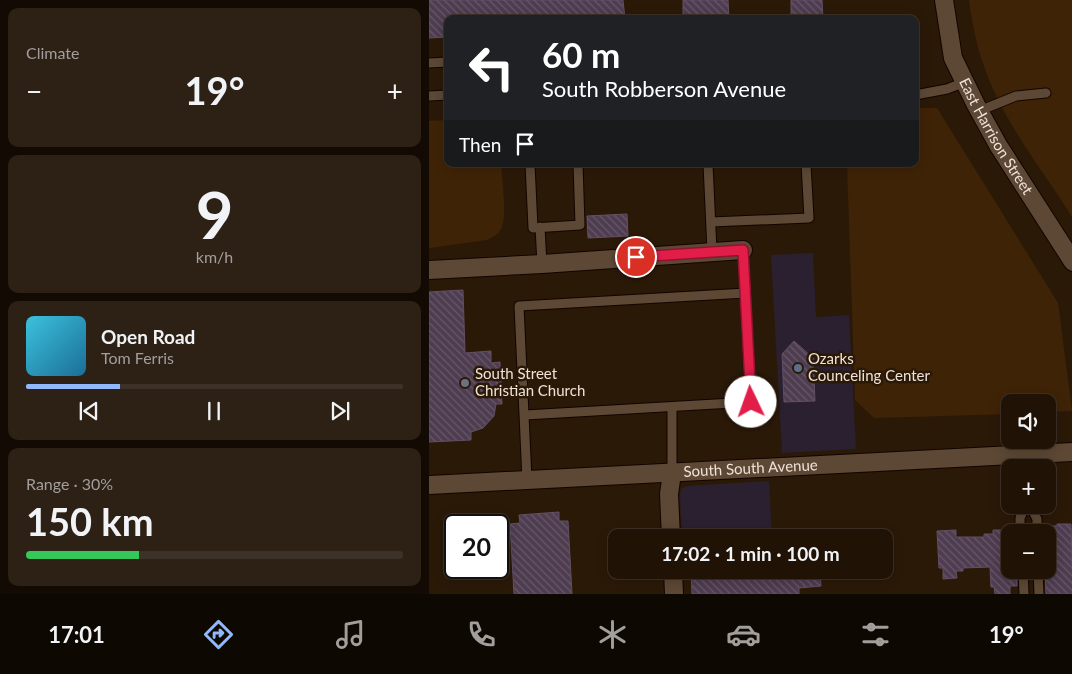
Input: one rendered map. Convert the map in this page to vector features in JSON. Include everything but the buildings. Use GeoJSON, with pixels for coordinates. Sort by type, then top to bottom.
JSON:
{"type":"FeatureCollection","features":[{"type":"Feature","properties":{"kind":"street","name":"East Harrison Street"},"geometry":{"type":"LineString","coordinates":[[944,0],[953,58],[997,144],[1072,262]]}},
{"type":"Feature","properties":{"kind":"street"},"geometry":{"type":"LineString","coordinates":[[429,270],[743,250]]}},
{"type":"Feature","properties":{"kind":"street","name":"South South Avenue"},"geometry":{"type":"LineString","coordinates":[[1035,459],[1072,452]]}},
{"type":"Feature","properties":{"kind":"street","name":"South South Avenue"},"geometry":{"type":"LineString","coordinates":[[429,485],[672,473],[1001,462]]}},
{"type":"Feature","properties":{"kind":"street"},"geometry":{"type":"LineString","coordinates":[[671,529],[669,494],[672,473]]}},
{"type":"Feature","properties":{"kind":"street"},"geometry":{"type":"LineString","coordinates":[[673,579],[674,594]]}},
{"type":"Feature","properties":{"kind":"lane"},"geometry":{"type":"LineString","coordinates":[[429,63],[444,62]]}},
{"type":"Feature","properties":{"kind":"lane"},"geometry":{"type":"LineString","coordinates":[[919,94],[947,89],[965,82]]}},
{"type":"Feature","properties":{"kind":"lane"},"geometry":{"type":"LineString","coordinates":[[979,111],[1016,96],[1046,93]]}},
{"type":"Feature","properties":{"kind":"lane"},"geometry":{"type":"LineString","coordinates":[[429,96],[444,96]]}},
{"type":"Feature","properties":{"kind":"lane"},"geometry":{"type":"LineString","coordinates":[[530,167],[533,228],[581,225],[578,167]]}},
{"type":"Feature","properties":{"kind":"lane"},"geometry":{"type":"LineString","coordinates":[[708,167],[712,251]]}},
{"type":"Feature","properties":{"kind":"lane"},"geometry":{"type":"LineString","coordinates":[[711,222],[809,218],[806,167]]}},
{"type":"Feature","properties":{"kind":"lane"},"geometry":{"type":"LineString","coordinates":[[540,227],[542,264]]}},
{"type":"Feature","properties":{"kind":"lane"},"geometry":{"type":"LineString","coordinates":[[525,415],[751,402],[743,250]]}},
{"type":"Feature","properties":{"kind":"lane"},"geometry":{"type":"LineString","coordinates":[[527,480],[519,306],[746,293]]}},
{"type":"Feature","properties":{"kind":"lane"},"geometry":{"type":"LineString","coordinates":[[672,407],[672,473]]}},
{"type":"Feature","properties":{"kind":"lane"},"geometry":{"type":"LineString","coordinates":[[1023,579],[1024,594]]}},
{"type":"Feature","properties":{"kind":"lane"},"geometry":{"type":"LineString","coordinates":[[1038,579],[1039,594]]}},
{"type":"Feature","properties":{"kind":"shaded area"},"geometry":{"type":"Polygon","coordinates":[[[969,0],[1072,0],[1072,217],[1022,141],[995,93],[978,48],[969,0]]]}},
{"type":"Feature","properties":{"kind":"shaded area"},"geometry":{"type":"Polygon","coordinates":[[[919,108],[937,108],[1058,303],[1072,411],[1056,412],[1056,394],[1001,394],[1001,414],[874,418],[855,400],[847,167],[919,167],[919,108]]]}},
{"type":"Feature","properties":{"kind":"shaded area"},"geometry":{"type":"Polygon","coordinates":[[[444,120],[444,167],[501,167],[504,206],[502,227],[499,232],[487,240],[429,248],[429,121],[444,120]]]}},
{"type":"Feature","properties":{"kind":"shaded area"},"geometry":{"type":"Polygon","coordinates":[[[813,253],[816,317],[849,315],[856,449],[782,453],[771,255],[813,253]]]}},
{"type":"Feature","properties":{"kind":"shaded area"},"geometry":{"type":"Polygon","coordinates":[[[769,481],[772,529],[682,529],[680,495],[681,489],[687,486],[769,481]]]}},
{"type":"Feature","properties":{"kind":"place","name":"Ozarks Counceling Center"},"geometry":{"type":"Point","coordinates":[798,368]}},
{"type":"Feature","properties":{"kind":"place","name":"South Street Christian Church"},"geometry":{"type":"Point","coordinates":[465,383]}},
{"type":"Feature","properties":{"kind":"route"},"geometry":{"type":"LineString","coordinates":[[636,257],[743,250],[751,402]]}}]}
